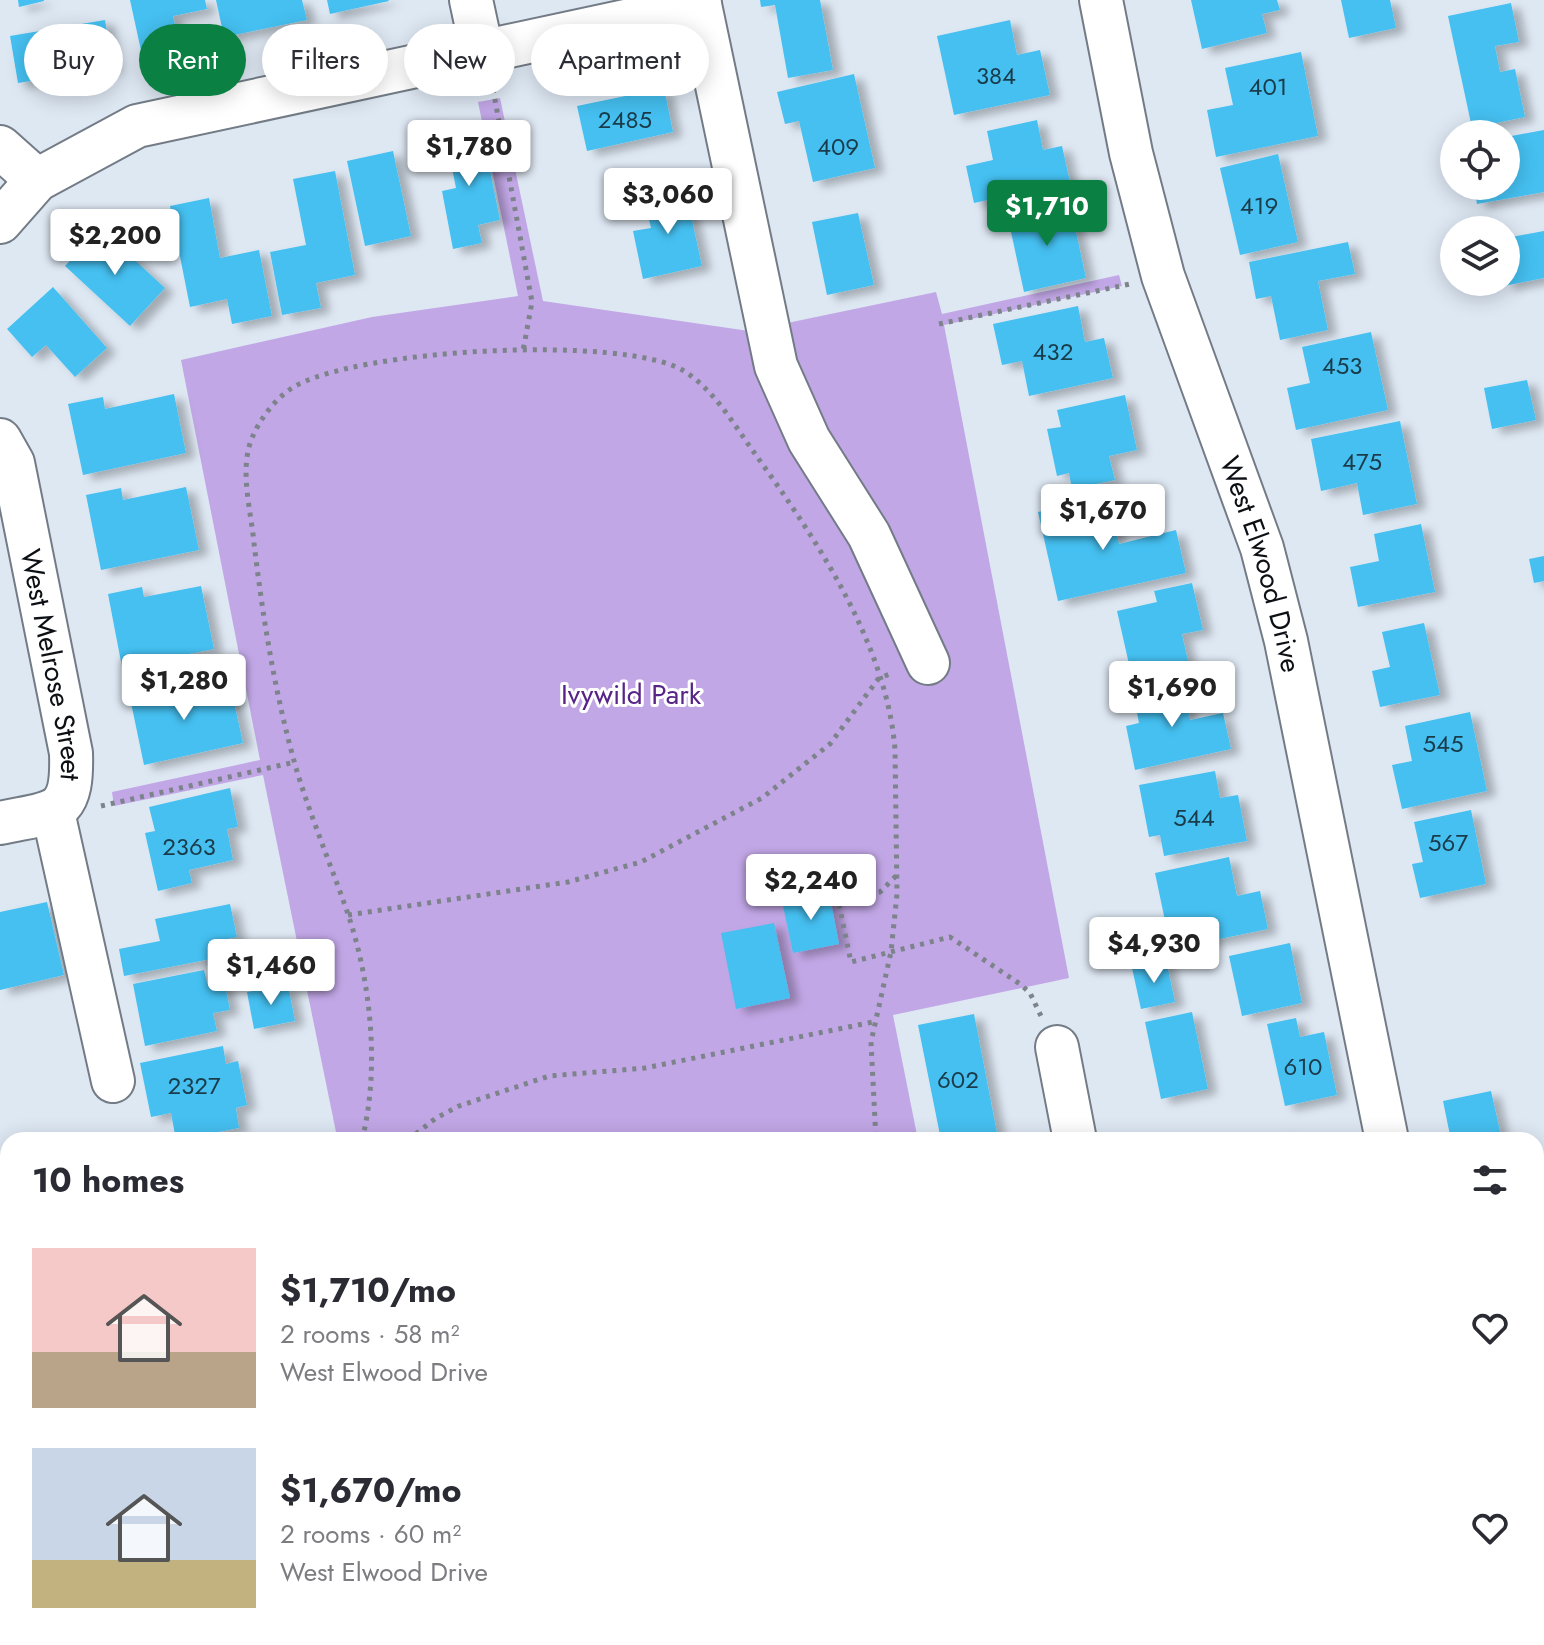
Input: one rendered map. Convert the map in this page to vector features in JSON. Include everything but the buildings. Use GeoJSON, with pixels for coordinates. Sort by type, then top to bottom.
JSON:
{"type":"FeatureCollection","features":[{"type":"Feature","properties":{"kind":"street"},"geometry":{"type":"LineString","coordinates":[[471,0],[477,24]]}},
{"type":"Feature","properties":{"kind":"street","name":"West Elwood Drive"},"geometry":{"type":"LineString","coordinates":[[1101,0],[1131,153],[1163,276],[1262,548],[1286,641],[1385,1132]]}},
{"type":"Feature","properties":{"kind":"street"},"geometry":{"type":"LineString","coordinates":[[515,61],[700,2],[766,322],[789,402],[869,535],[928,663]]}},
{"type":"Feature","properties":{"kind":"street"},"geometry":{"type":"LineString","coordinates":[[0,222],[37,180],[137,126],[404,83]]}},
{"type":"Feature","properties":{"kind":"street"},"geometry":{"type":"LineString","coordinates":[[0,147],[37,180]]}},
{"type":"Feature","properties":{"kind":"street","name":"West Melrose Street"},"geometry":{"type":"LineString","coordinates":[[0,440],[13,463],[71,753],[60,806],[113,1081]]}},
{"type":"Feature","properties":{"kind":"street"},"geometry":{"type":"LineString","coordinates":[[0,823],[60,806]]}},
{"type":"Feature","properties":{"kind":"street"},"geometry":{"type":"LineString","coordinates":[[1057,1047],[1073,1132]]}},
{"type":"Feature","properties":{"kind":"path"},"geometry":{"type":"LineString","coordinates":[[493,96],[532,302],[523,351]]}},
{"type":"Feature","properties":{"kind":"path"},"geometry":{"type":"LineString","coordinates":[[939,324],[1139,281]]}},
{"type":"Feature","properties":{"kind":"path"},"geometry":{"type":"LineString","coordinates":[[363,1132],[371,1076],[359,957],[348,915],[295,762],[267,638],[248,487],[248,448],[261,421],[294,387],[322,375],[458,352],[523,351],[640,355],[666,362],[701,385],[715,398],[801,519],[837,582],[879,678],[893,726],[896,875],[891,952],[873,1022],[871,1097],[875,1132]]}},
{"type":"Feature","properties":{"kind":"path"},"geometry":{"type":"LineString","coordinates":[[348,915],[568,882],[641,862],[751,804],[805,765],[844,729],[879,678]]}},
{"type":"Feature","properties":{"kind":"path"},"geometry":{"type":"LineString","coordinates":[[60,806],[102,806],[295,762]]}},
{"type":"Feature","properties":{"kind":"path"},"geometry":{"type":"LineString","coordinates":[[896,875],[880,892],[838,900],[851,962],[950,937],[1020,984],[1036,1006]]}},
{"type":"Feature","properties":{"kind":"path"},"geometry":{"type":"LineString","coordinates":[[418,1132],[436,1118],[475,1098],[549,1076],[645,1068],[873,1022]]}},
{"type":"Feature","properties":{"kind":"green space","name":"Ivywild Park"},"geometry":{"type":"Polygon","coordinates":[[[500,98],[543,301],[749,331],[936,292],[942,314],[1119,275],[1122,286],[944,325],[1069,978],[893,1015],[916,1132],[336,1132],[263,775],[114,806],[112,792],[260,760],[181,360],[372,317],[518,296],[478,102],[500,98]]]}}]}
